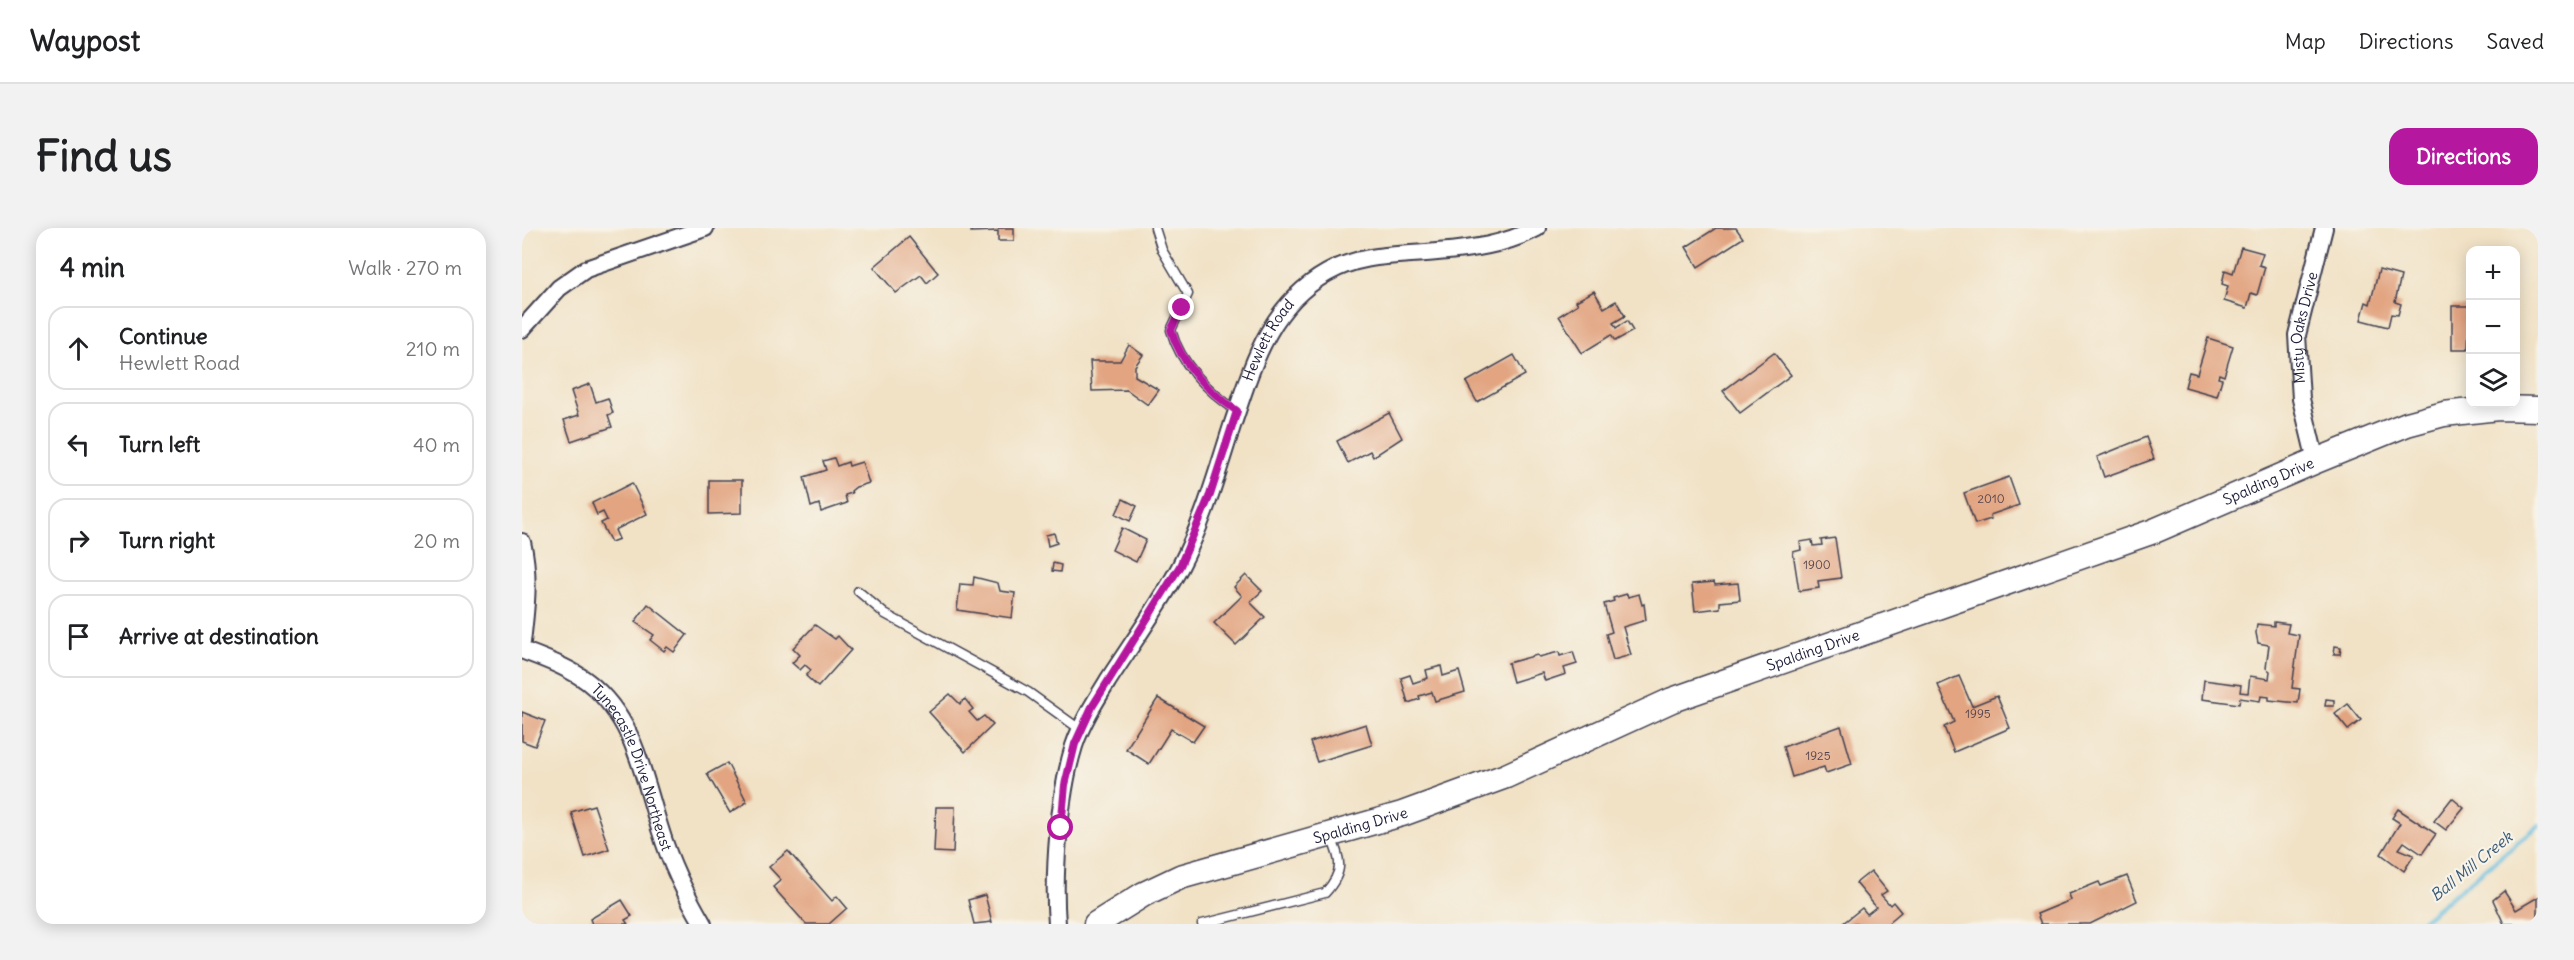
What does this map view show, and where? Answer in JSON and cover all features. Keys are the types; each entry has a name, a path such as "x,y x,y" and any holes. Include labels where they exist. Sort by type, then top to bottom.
{"street":[{"path":"522,329 559,288 586,269 705,228"},
{"name":"Hewlett Road","path":"1057,924 1057,873 1065,785 1075,744 1092,707 1180,566 1210,495 1255,357 1273,324 1296,297 1326,274 1358,259 1380,255 1481,247 1503,242 1537,228"},
{"name":"Misty Oaks Drive","path":"2316,461 2301,399 2297,335 2324,228"},
{"name":"Spalding Drive","path":"1096,924 1144,894 1180,877 1402,814 1506,776 1672,700 2154,531 2407,424 2444,414 2498,408 2538,410"},
{"path":"522,542 526,559 528,597 522,642"},
{"name":"Tynecastle Drive Northeast","path":"522,650 565,668 587,682 610,703 628,728 644,768 661,833 684,892 703,924"}],"lane":[{"path":"1155,228 1161,250 1188,294 1171,330 1175,345 1215,396 1237,411"},
{"path":"858,591 885,614 1028,692 1082,730"},
{"path":"1202,924 1325,893 1336,882 1341,863 1329,835"}],"building":[{"path":"971,228 1014,228 1014,241 998,241 998,231 971,232"},
{"path":"1716,228 1736,228 1743,238 1698,267 1686,247"},
{"path":"909,237 938,273 927,283 921,275 896,293 874,267"},
{"path":"2241,247 2263,253 2259,265 2265,267 2257,295 2251,293 2247,308 2224,301 2228,286 2222,284 2225,270 2233,273"},
{"path":"2379,270 2401,276 2395,302 2401,304 2398,315 2391,314 2388,327 2361,320 2366,302 2370,304"},
{"path":"1594,291 1604,308 1616,301 1625,316 1613,323 1616,328 1627,321 1633,331 1615,341 1611,335 1582,353 1559,316 1578,304 1576,301"},
{"path":"2452,306 2466,306 2466,349 2452,349"},
{"path":"2208,338 2233,346 2224,376 2219,374 2218,378 2222,379 2217,396 2185,387 2189,372 2197,374"},
{"path":"1129,345 1143,355 1135,366 1135,376 1159,390 1148,405 1127,390 1092,391 1090,361 1120,361"},
{"path":"1774,353 1791,375 1740,413 1723,391"},
{"path":"1514,355 1525,375 1477,402 1466,382"},
{"path":"590,384 596,402 608,398 613,413 608,415 612,427 571,441 564,420 579,415 571,391"},
{"path":"1389,413 1402,438 1373,457 1370,451 1348,463 1337,441"},
{"path":"2146,437 2154,459 2104,477 2097,457"},
{"path":"834,458 837,466 848,462 849,466 862,462 869,483 856,487 851,491 852,493 845,495 847,503 821,512 819,504 811,507 804,477 826,470 823,461"},
{"path":"2009,477 2019,505 1990,515 1991,519 1975,524 1964,493"},
{"path":"709,480 742,480 742,513 709,514"},
{"path":"632,483 647,514 615,530 619,539 611,542 601,523 607,520 603,512 597,515 592,503"},
{"path":"1123,499 1137,506 1130,521 1116,514"},
{"path":"1122,528 1146,540 1136,562 1112,550"},
{"path":"1054,533 1057,543 1048,546 1046,535"},
{"path":"1835,538 1841,578 1818,581 1819,588 1799,591 1793,552 1801,550 1800,542 1812,540 1813,546 1822,545 1821,540"},
{"path":"1053,563 1061,565 1060,572 1052,571"},
{"path":"1246,575 1262,591 1250,602 1265,617 1236,645 1214,623 1242,596 1234,587"},
{"path":"974,577 998,583 1000,591 1015,593 1012,618 957,610 960,584 973,585"},
{"path":"1714,582 1715,585 1738,583 1740,600 1720,602 1720,608 1695,611 1692,584"},
{"path":"1627,594 1628,597 1639,594 1642,605 1644,604 1646,620 1623,627 1631,655 1613,660 1606,634 1612,632 1604,604 1614,601 1613,598"},
{"path":"648,604 687,635 674,652 667,647 664,651 650,640 654,635 635,622"},
{"path":"2274,622 2289,624 2287,633 2299,635 2292,688 2300,689 2298,703 2269,700 2269,697 2261,696 2260,701 2240,698 2239,704 2202,699 2204,680 2241,685 2240,692 2248,693 2250,676 2269,679 2270,671 2266,668 2269,645 2258,643 2256,633 2257,624 2274,626"},
{"path":"815,625 835,639 838,636 851,650 818,687 806,676 811,670 805,665 800,670 792,663 800,655 793,648"},
{"path":"2335,646 2341,647 2340,654 2334,654"},
{"path":"1559,652 1560,656 1573,652 1577,664 1564,668 1566,674 1545,681 1542,673 1513,682 1508,663"},
{"path":"1441,666 1443,676 1459,671 1465,692 1435,701 1432,692 1408,703 1401,678 1410,675 1413,683 1428,678 1426,670"},
{"path":"1959,676 1972,706 1997,696 2010,728 1954,752 1944,727 1954,722 1938,685"},
{"path":"950,694 960,704 965,699 973,709 969,712 977,721 984,716 993,725 965,752 929,712"},
{"path":"1158,698 1204,726 1193,742 1171,729 1149,764 1126,749"},
{"path":"2326,699 2334,700 2334,706 2325,706"},
{"path":"2348,704 2361,720 2348,730 2335,714"},
{"path":"522,712 545,721 535,746 522,741"},
{"path":"1366,724 1372,745 1317,762 1310,742"},
{"path":"1841,726 1852,764 1826,773 1824,767 1792,777 1783,747"},
{"path":"727,763 747,802 730,813 707,774"},
{"path":"2452,798 2464,808 2446,830 2434,821"},
{"path":"594,805 609,849 585,857 571,812"},
{"path":"936,807 955,807 953,853 934,852"},
{"path":"2398,809 2436,834 2422,854 2404,842 2399,849 2414,855 2404,871 2381,854 2400,823 2392,818"},
{"path":"788,851 832,901 837,896 847,908 829,924 806,924 773,887 781,880 769,867"},
{"path":"1871,871 1887,891 1881,895 1890,905 1893,902 1901,912 1887,924 1842,924 1862,908 1867,914 1876,907 1856,883"},
{"path":"2127,876 2137,901 2090,924 2041,924 2037,914 2071,900 2069,894 2099,882 2101,886"},
{"path":"2504,891 2516,910 2538,897 2538,924 2504,924 2493,900"},
{"path":"985,895 992,922 974,924 968,900"},
{"path":"622,900 632,916 625,920 628,924 592,924 590,919"}],"waterway":[{"name":"Ball Mill Creek","path":"2418,924 2538,826"}],"route":[{"path":"1061,828 1065,785 1075,744 1092,707 1180,566 1210,495 1237,411 1215,396 1175,345 1171,330 1182,308"}]}
